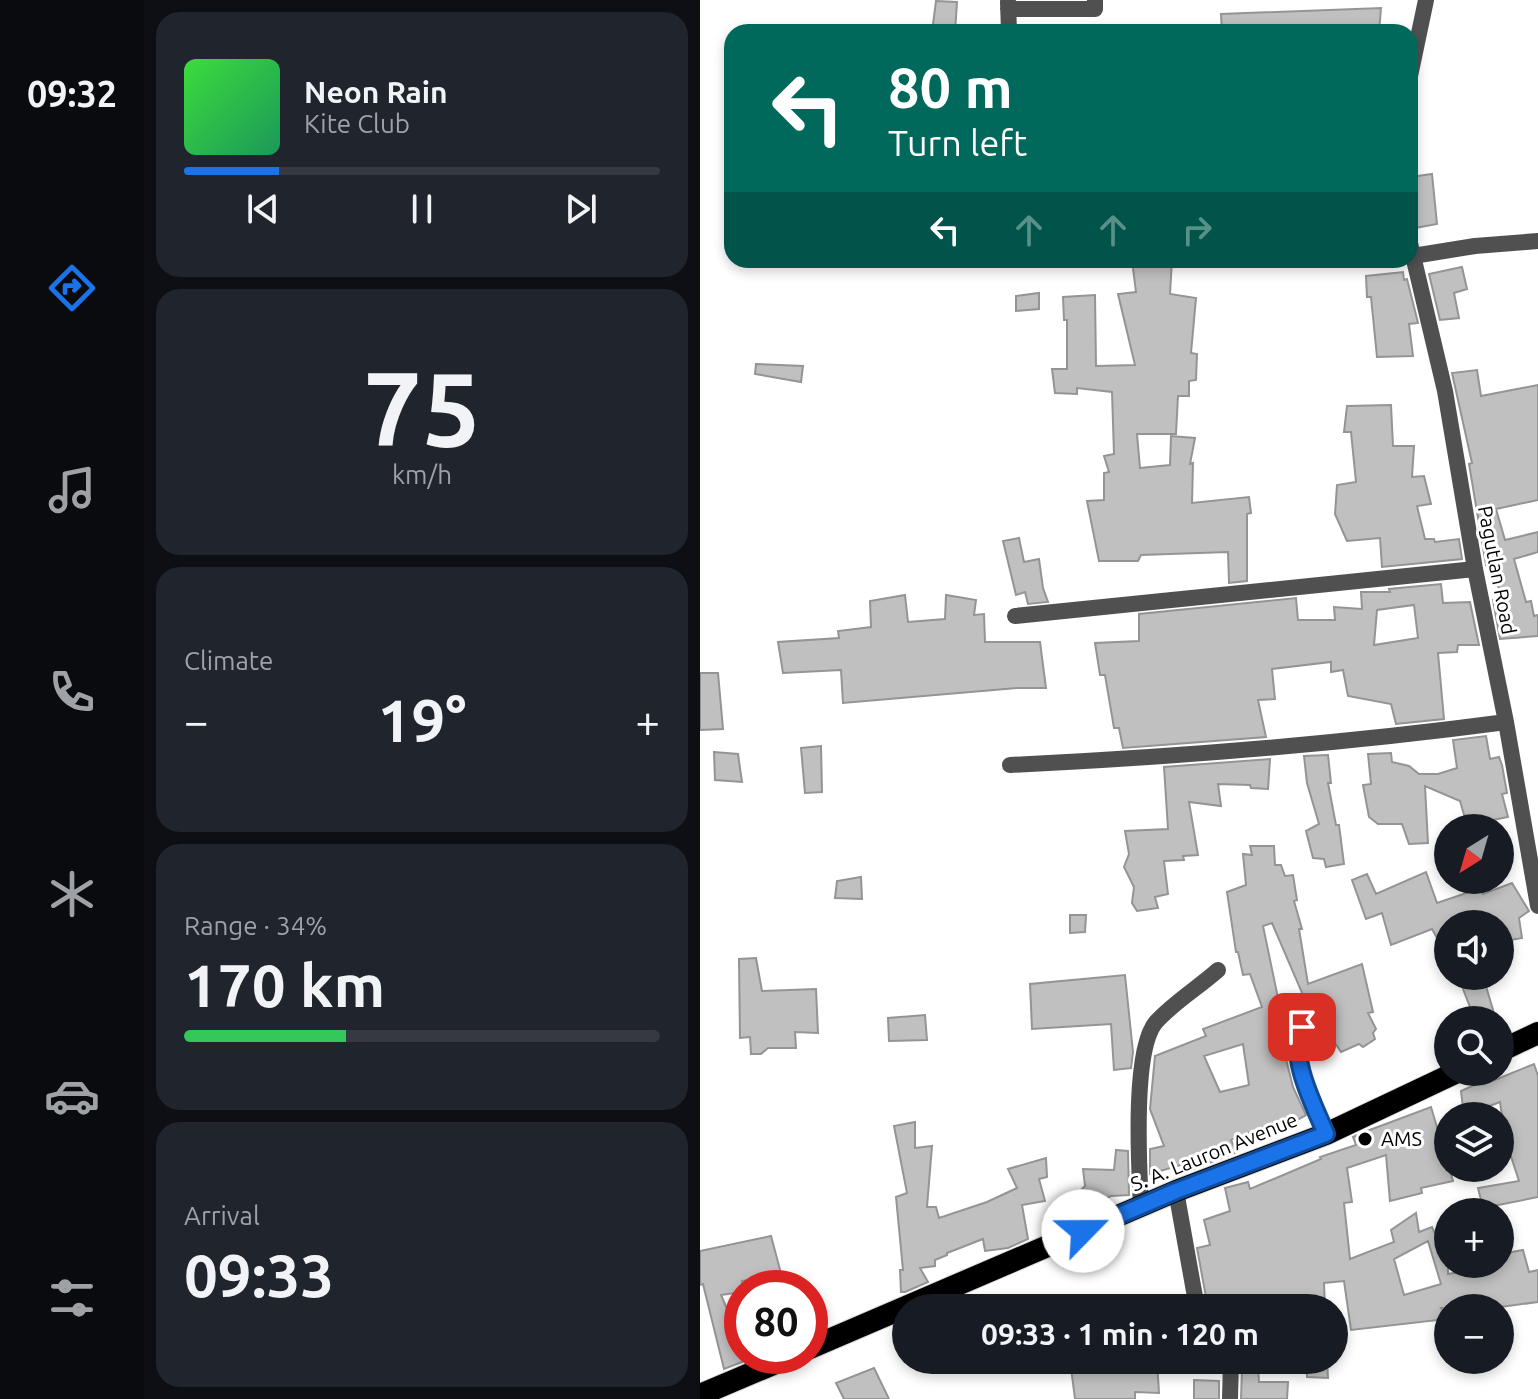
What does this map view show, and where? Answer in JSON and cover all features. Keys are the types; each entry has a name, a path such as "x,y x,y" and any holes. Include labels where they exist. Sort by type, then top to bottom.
{"highway":[{"path":"1514,1044 1538,1033"},
{"name":"S. A. Lauron Avenue","path":"828,1340 1176,1191 1326,1134 1434,1083"},
{"path":"700,1395 750,1374"}],"street":[{"path":"1009,24 1008,4 1095,9 1095,0"},
{"path":"1418,38 1426,0"},
{"path":"1418,250 1538,241"},
{"name":"Pagutlan Road","path":"1415,268 1445,391 1538,906"},
{"path":"1015,616 1475,569"},
{"path":"1010,765 1168,758 1401,736 1506,722"},
{"path":"1141,1207 1140,1087 1146,1040 1155,1023 1218,970"},
{"path":"1302,1027 1298,1049 1305,1084 1326,1134"},
{"path":"1176,1191 1194,1294"},
{"path":"1230,1374 1230,1399"}],"building":[{"path":"936,1 957,2 956,24 933,24"},
{"path":"1381,8 1380,24 1222,24 1221,14"},
{"path":"1432,174 1437,224 1418,227 1418,176"},
{"path":"1462,267 1467,289 1454,293 1459,318 1440,320 1429,274"},
{"path":"1133,268 1172,268 1170,294 1196,298 1191,353 1197,354 1196,380 1189,381 1189,396 1178,396 1176,434 1137,434 1140,468 1170,465 1171,436 1195,438 1190,464 1193,463 1192,503 1249,497 1247,581 1229,583 1228,552 1141,555 1138,561 1099,561 1087,501 1104,500 1104,473 1109,472 1104,456 1114,454 1112,392 1077,388 1077,394 1055,393 1052,369 1067,369 1067,320 1064,320 1063,297 1095,295 1096,366 1135,365 1118,294 1136,292"},
{"path":"1403,272 1418,323 1409,324 1413,356 1377,357 1366,276"},
{"path":"1039,293 1039,309 1016,311 1016,296"},
{"path":"756,364 803,366 801,382 755,374"},
{"path":"1477,370 1481,396 1538,385 1538,500 1496,509 1505,540 1538,532 1538,552 1514,559 1526,602 1531,601 1534,616 1538,615 1538,636 1500,639 1493,600 1504,600 1489,565 1486,565 1469,464 1472,463 1452,373"},
{"path":"1391,405 1393,446 1414,446 1412,477 1424,476 1431,504 1417,506 1425,539 1434,539 1435,542 1459,539 1462,559 1382,567 1380,538 1347,541 1335,514 1337,485 1356,482 1351,432 1344,432 1347,406"},
{"path":"1019,538 1024,562 1039,559 1048,602 1028,604 1025,592 1016,595 1003,541"},
{"path":"1441,584 1443,603 1470,602 1479,645 1458,645 1457,652 1438,653 1444,719 1396,724 1391,704 1348,696 1343,670 1331,672 1331,662 1272,669 1275,699 1258,700 1266,737 1123,748 1119,728 1114,728 1105,675 1100,675 1095,643 1139,641 1139,614 1296,598 1298,620 1335,620 1334,607 1362,609 1361,592 1390,592 1389,589","holes":["1414,605 1418,638 1374,645 1377,610"]},
{"path":"905,595 908,622 945,619 946,595 976,600 974,615 984,614 985,642 1040,642 1046,688 843,703 841,670 783,673 778,642 839,638 838,631 871,627 870,601"},
{"path":"700,673 718,673 723,729 700,730"},
{"path":"1486,736 1490,759 1499,757 1502,765 1507,793 1502,794 1507,814 1464,814 1460,801 1425,786 1428,843 1409,844 1402,824 1378,824 1369,817 1363,785 1371,784 1368,754 1391,753 1392,762 1409,766 1419,774 1438,774 1457,768 1453,740"},
{"path":"821,746 822,792 805,793 801,748"},
{"path":"714,752 738,754 742,782 715,780"},
{"path":"1328,755 1331,783 1328,783 1336,825 1339,825 1344,864 1326,867 1324,859 1313,858 1306,831 1319,824 1307,783 1304,756"},
{"path":"1270,759 1268,789 1218,784 1221,806 1189,802 1198,855 1183,856 1184,860 1164,861 1168,894 1155,897 1158,908 1137,911 1132,903 1134,887 1124,867 1129,854 1125,831 1168,829 1164,767"},
{"path":"1250,846 1274,846 1275,865 1281,865 1285,876 1293,875 1297,900 1294,901 1302,929 1299,929 1308,984 1362,964 1373,1012 1368,1013 1376,1029 1373,1033 1375,1039 1363,1047 1359,1044 1341,1052 1325,1028 1318,1030 1272,923 1263,926 1287,1041 1285,1055 1293,1087 1306,1115 1292,1123 1291,1116 1231,1140 1237,1152 1191,1170 1191,1162 1150,1174 1150,1149 1164,1146 1150,1109 1155,1056 1206,1036 1203,1029 1262,1007 1250,974 1243,975 1236,952 1227,892 1246,885 1243,854 1252,855","holes":["1243,1044 1249,1085 1220,1092 1204,1056"]},
{"path":"1426,872 1437,903 1463,894 1514,894 1514,886 1529,911 1519,918 1522,938 1514,939 1514,910 1434,910 1434,933 1432,929 1391,945 1382,913 1366,919 1352,880 1367,874 1376,894"},
{"path":"861,877 862,899 835,898 837,881"},
{"path":"1070,915 1086,915 1085,932 1070,933"},
{"path":"756,958 762,991 816,989 818,1033 795,1032 796,1048 768,1048 761,1054 751,1054 750,1037 740,1038 739,959"},
{"path":"1125,975 1133,1052 1131,1068 1114,1070 1111,1024 1032,1029 1030,984"},
{"path":"1463,990 1487,990 1492,1006 1470,1006"},
{"path":"925,1015 927,1040 889,1041 888,1018"},
{"path":"1534,1064 1538,1076 1538,1197 1514,1202 1514,1198 1480,1198 1478,1188 1519,1181 1514,1166 1514,1102 1462,1102 1461,1091 1472,1086 1514,1086 1514,1072"},
{"path":"1431,1107 1434,1117 1434,1182 1448,1182 1421,1188 1422,1193 1390,1201 1386,1155 1347,1168 1352,1202 1344,1203 1350,1259 1394,1242 1391,1230 1416,1213 1419,1232 1432,1227 1434,1232 1434,1261 1428,1241 1394,1259 1404,1295 1441,1284 1439,1278 1514,1278 1514,1252 1523,1250 1529,1272 1538,1270 1538,1302 1514,1305 1514,1294 1434,1294 1434,1320 1351,1330 1344,1281 1324,1283 1324,1294 1205,1294 1197,1248 1210,1245 1204,1220 1230,1211 1225,1188 1248,1182 1250,1189 1320,1157 1356,1145 1353,1137"},
{"path":"915,1122 915,1148 932,1146 927,1207 936,1207 939,1218 1017,1188 1008,1169 1046,1158 1047,1177 1039,1179 1045,1201 1022,1205 1028,1239 1008,1248 985,1251 983,1239 947,1253 935,1260 935,1266 920,1268 928,1282 901,1292 900,1270 903,1270 896,1197 907,1193 894,1126"},
{"path":"1116,1150 1128,1151 1129,1195 1111,1196 1088,1206 1082,1189 1085,1186 1083,1169 1114,1170"},
{"path":"771,1236 780,1270 724,1270 724,1295 721,1295 724,1302 724,1369 703,1284 700,1285 700,1251"},
{"path":"874,1368 889,1399 844,1399 836,1383"},
{"path":"1072,1374 1158,1374 1159,1393 1135,1392 1135,1399 1075,1399"},
{"path":"1242,1374 1258,1374 1259,1382 1288,1382 1287,1399 1241,1399"},
{"path":"1307,1374 1328,1374 1328,1378 1307,1377"},
{"path":"1194,1380 1219,1381 1219,1399 1194,1399"}],"place":[{"name":"AMS","path":"1365,1139"}],"route":[{"path":"1083,1231 1176,1191 1326,1134 1305,1084 1298,1049 1302,1027"}]}
